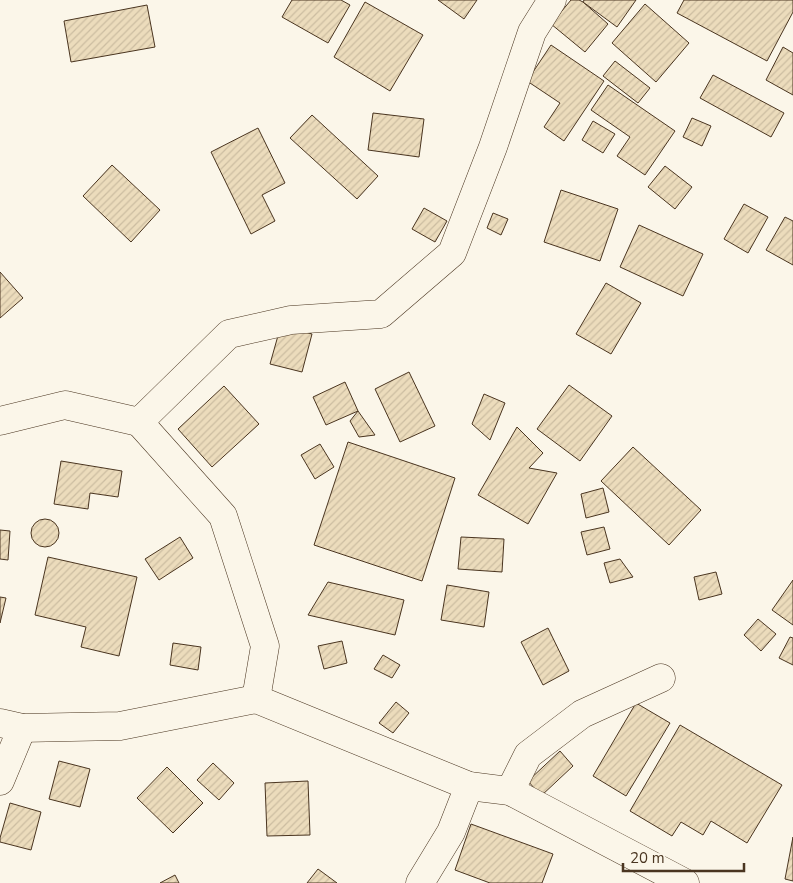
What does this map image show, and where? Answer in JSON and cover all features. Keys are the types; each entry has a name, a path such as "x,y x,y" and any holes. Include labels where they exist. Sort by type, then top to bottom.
{"street":[{"path":"139,422 229,334 291,320 381,314 452,253 493,147 532,32 552,0"},
{"path":"0,421 65,405 139,422 223,516 265,646 256,698"},
{"path":"510,791 528,755 582,714 661,678"},
{"path":"0,781 11,726 120,726 256,698 469,786 510,791 685,883"},
{"path":"420,883 451,832 469,786"}],"building":[{"path":"292,0 341,0 350,5 328,43 282,17"},
{"path":"438,0 477,0 464,19"},
{"path":"571,0 583,2 608,24 585,52 551,24"},
{"path":"584,0 636,0 617,27 583,2"},
{"path":"684,0 793,0 793,12 767,61 677,13"},
{"path":"365,2 423,35 390,91 334,57"},
{"path":"645,4 689,43 656,82 612,43"},
{"path":"147,5 155,47 71,62 64,21"},
{"path":"551,45 604,81 564,141 544,127 560,103 527,81"},
{"path":"783,47 793,53 793,95 766,80"},
{"path":"615,61 650,88 638,103 603,76"},
{"path":"713,75 784,113 771,137 700,98"},
{"path":"608,85 675,131 645,175 617,156 630,137 591,110"},
{"path":"373,113 424,119 419,157 368,150"},
{"path":"312,115 378,176 357,199 290,138"},
{"path":"692,118 711,126 702,146 683,137"},
{"path":"593,121 615,134 603,153 582,140"},
{"path":"258,128 285,183 262,195 275,221 251,234 211,152"},
{"path":"112,165 160,210 131,242 83,196"},
{"path":"665,166 692,187 675,209 648,187"},
{"path":"561,190 618,209 600,261 544,242"},
{"path":"744,204 768,217 748,253 724,239"},
{"path":"424,208 447,221 435,242 412,229"},
{"path":"493,213 508,219 501,235 487,228"},
{"path":"785,217 793,221 793,265 766,250"},
{"path":"639,225 703,254 683,296 620,267"},
{"path":"0,272 23,298 0,318"},
{"path":"606,283 641,303 611,354 576,334"},
{"path":"281,325 312,334 302,372 270,364"},
{"path":"409,372 435,426 400,442 375,389"},
{"path":"345,382 358,411 326,425 313,397"},
{"path":"569,385 612,416 580,461 537,429"},
{"path":"224,386 259,424 212,467 178,429"},
{"path":"484,394 505,403 490,440 472,424"},
{"path":"358,411 375,435 359,437 350,421"},
{"path":"517,427 543,453 529,468 557,473 528,524 478,495"},
{"path":"348,442 455,478 422,581 314,545"},
{"path":"320,444 334,467 315,479 301,455"},
{"path":"633,447 701,510 669,545 601,481"},
{"path":"61,461 122,471 118,497 90,493 88,509 54,504"},
{"path":"603,488 609,512 586,518 581,494"},
{"path":"45,519 55,523 59,533 55,543 45,547 35,543 31,533 35,523"},
{"path":"604,527 610,549 587,555 581,532"},
{"path":"0,530 10,531 8,560 0,559"},
{"path":"180,537 193,558 159,580 145,559"},
{"path":"461,537 504,539 502,572 458,569"},
{"path":"48,557 137,577 119,656 81,647 86,627 35,615"},
{"path":"620,559 633,577 610,583 604,563"},
{"path":"716,572 722,594 699,600 694,577"},
{"path":"793,580 793,625 772,610"},
{"path":"328,582 404,600 395,635 308,615"},
{"path":"447,585 489,592 484,627 441,620"},
{"path":"0,597 6,598 0,623"},
{"path":"758,619 776,634 761,651 744,635"},
{"path":"548,628 569,671 543,685 521,642"},
{"path":"790,637 793,638 793,665 779,658"},
{"path":"342,641 347,663 324,669 318,646"},
{"path":"173,643 201,647 198,670 170,665"},
{"path":"383,655 400,665 392,678 374,669"},
{"path":"396,702 409,713 393,733 379,723"},
{"path":"636,703 670,723 626,796 593,776"},
{"path":"680,725 782,785 747,843 711,821 703,835 681,822 672,836 630,811"},
{"path":"560,751 573,766 541,796 528,781"},
{"path":"59,761 90,769 80,807 49,799"},
{"path":"213,763 234,783 219,800 197,780"},
{"path":"167,767 203,803 173,833 137,798"},
{"path":"308,781 310,835 267,836 265,783"},
{"path":"10,803 41,812 31,850 0,842"},
{"path":"471,824 553,854 542,883 490,883 455,870"},
{"path":"793,837 793,881 785,879"},
{"path":"318,869 337,883 307,883"},
{"path":"175,875 179,883 160,883"}]}
